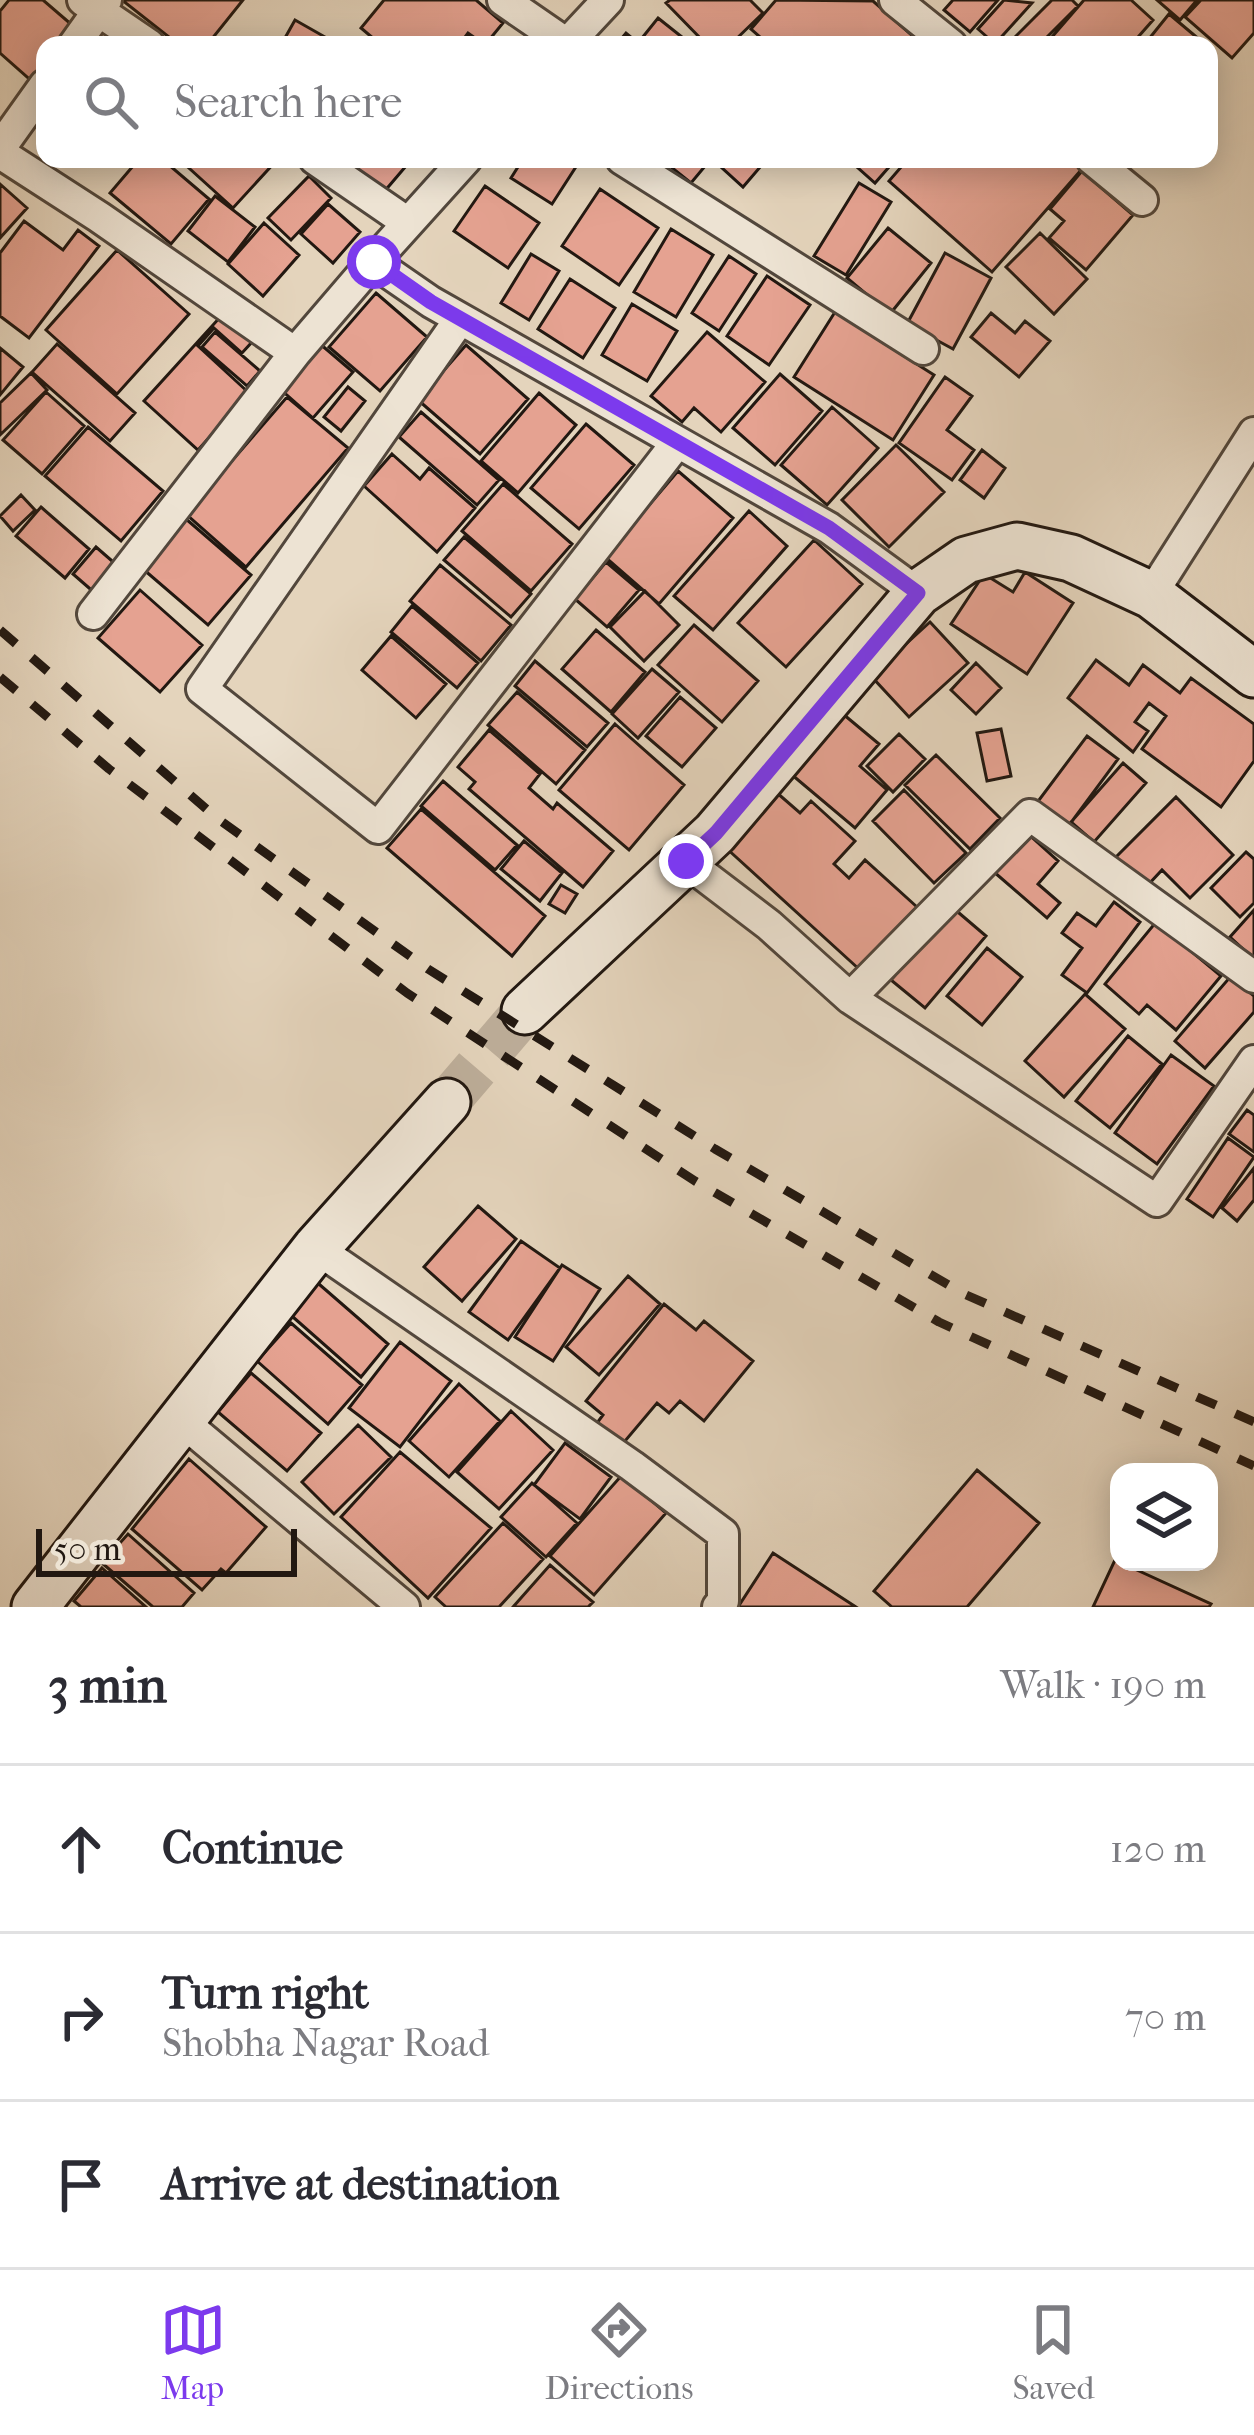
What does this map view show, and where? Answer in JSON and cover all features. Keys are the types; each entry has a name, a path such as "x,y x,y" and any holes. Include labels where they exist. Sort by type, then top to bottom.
{"street":[{"path":"503,0 553,36"},
{"path":"574,36 608,0"},
{"path":"895,0 940,36"},
{"path":"79,36 96,3 138,36"},
{"path":"36,98 0,151 295,353"},
{"path":"328,168 408,223"},
{"path":"93,614 295,353 458,168"},
{"path":"636,168 923,349"},
{"path":"1103,168 1142,200"},
{"path":"374,262 460,319 829,528 918,593"},
{"path":"460,319 202,688 378,828 676,444"},
{"path":"1151,595 1254,433"},
{"path":"525,1011 716,833 918,593 966,560 1017,546 1071,558 1151,595 1254,674"},
{"path":"850,998 1030,815 1254,977"},
{"path":"686,861 769,925 850,998 1157,1201 1254,1061"},
{"path":"38,1606 316,1248 447,1102"},
{"path":"316,1248 723,1534 723,1601 718,1607"},
{"path":"182,1421 404,1607"}],"building":[{"path":"9,0 43,0 79,31 75,36 36,36 34,83 0,53 0,11"},
{"path":"122,0 243,0 214,36 168,36"},
{"path":"384,0 476,0 503,23 492,36 370,36 361,28"},
{"path":"750,0 763,13 739,36 698,36 666,3"},
{"path":"776,0 873,1 913,36 759,36 751,29"},
{"path":"953,0 998,0 970,32 944,10"},
{"path":"1004,0 1032,3 1002,36 986,36 978,29"},
{"path":"1052,0 1072,0 1078,6 1048,36 1016,36"},
{"path":"1084,0 1131,0 1153,20 1139,36 1053,36"},
{"path":"1157,0 1197,0 1180,20"},
{"path":"1201,0 1254,0 1254,33 1232,58 1218,46 1218,36 1207,36 1185,17"},
{"path":"1169,14 1195,36 1151,36"},
{"path":"658,18 681,36 644,36"},
{"path":"295,20 323,36 286,36"},
{"path":"131,168 173,168 209,199 171,244 110,193"},
{"path":"189,168 270,168 233,208"},
{"path":"354,168 404,168 383,193"},
{"path":"517,168 575,168 552,204 511,178"},
{"path":"672,168 704,168 691,183"},
{"path":"722,168 759,168 743,187"},
{"path":"858,168 888,168 875,183"},
{"path":"900,168 1082,169 992,272 889,181"},
{"path":"1082,171 1133,215 1086,270 1049,238 1064,221 1050,209"},
{"path":"309,176 331,198 291,240 268,218"},
{"path":"859,183 891,202 846,275 814,256"},
{"path":"0,184 27,208 0,238"},
{"path":"485,186 539,223 508,268 454,231"},
{"path":"600,189 658,228 619,285 562,246"},
{"path":"215,196 255,227 228,262 188,231"},
{"path":"328,204 360,232 333,263 301,234"},
{"path":"24,221 63,250 78,230 99,246 29,338 0,316 0,253"},
{"path":"264,223 299,255 263,296 228,264"},
{"path":"888,228 931,263 890,314 847,278"},
{"path":"671,229 713,255 676,317 634,292"},
{"path":"1040,233 1087,279 1054,314 1006,267"},
{"path":"117,250 189,314 117,394 46,330"},
{"path":"945,253 991,278 953,349 907,324"},
{"path":"531,254 559,271 529,320 501,303"},
{"path":"729,256 756,274 719,331 692,313"},
{"path":"767,276 810,305 769,365 727,336"},
{"path":"570,279 615,308 583,358 538,329"},
{"path":"376,293 427,337 380,391 329,347"},
{"path":"632,304 677,331 647,381 602,355"},
{"path":"835,312 934,375 893,440 794,377"},
{"path":"991,313 1015,333 1025,321 1050,341 1019,377 971,337"},
{"path":"222,315 252,342 242,353 214,328 198,346 249,393 198,450 144,401"},
{"path":"215,332 260,371 247,386 202,347"},
{"path":"707,332 765,382 721,432 694,408 682,422 651,396"},
{"path":"319,343 353,372 313,418 279,388"},
{"path":"57,344 135,413 110,441 32,372"},
{"path":"466,345 528,399 480,454 418,400"},
{"path":"0,348 23,367 0,395"},
{"path":"31,373 47,390 0,435 0,403"},
{"path":"780,374 822,411 775,465 733,428"},
{"path":"945,377 972,396 947,430 974,450 952,480 899,443"},
{"path":"348,387 365,401 341,431 324,417"},
{"path":"46,392 84,426 42,474 3,440"},
{"path":"539,393 576,425 518,493 481,461"},
{"path":"287,397 348,448 246,567 186,514"},
{"path":"832,407 878,448 827,505 781,465"},
{"path":"421,412 499,480 477,505 399,437"},
{"path":"586,424 634,465 579,529 531,488"},
{"path":"88,427 163,491 121,541 45,476"},
{"path":"896,445 944,492 889,547 842,500"},
{"path":"982,450 1005,468 984,498 960,480"},
{"path":"392,454 420,479 429,468 475,508 437,552 364,486"},
{"path":"678,471 733,518 659,604 605,557"},
{"path":"503,484 572,544 531,591 462,531"},
{"path":"21,495 35,510 13,531 0,516"},
{"path":"41,507 89,549 65,578 16,536"},
{"path":"749,511 787,546 713,630 674,596"},
{"path":"186,519 251,575 208,625 143,569"},
{"path":"464,537 531,594 511,617 444,560"},
{"path":"814,540 862,584 786,667 738,623"},
{"path":"96,547 119,567 96,594 73,574"},
{"path":"606,562 639,590 607,627 575,599"},
{"path":"440,565 511,625 481,661 410,601"},
{"path":"1025,572 1073,603 1027,674 951,624 984,574 1013,592"},
{"path":"140,590 202,645 160,692 98,638"},
{"path":"645,591 679,625 644,661 610,627"},
{"path":"412,606 478,663 457,688 391,632"},
{"path":"930,622 968,663 909,717 871,676"},
{"path":"694,625 758,681 722,722 658,665"},
{"path":"596,630 645,672 611,712 562,669"},
{"path":"391,636 446,684 416,718 362,670"},
{"path":"1096,660 1129,685 1143,665 1180,693 1191,678 1254,724 1254,761 1221,807 1142,749 1166,716 1149,703 1135,722 1148,731 1133,752 1068,698"},
{"path":"535,661 608,723 587,747 515,686"},
{"path":"976,663 1001,688 976,714 951,690"},
{"path":"652,669 679,692 638,738 612,714"},
{"path":"517,692 585,750 556,784 488,725"},
{"path":"680,697 716,728 682,767 646,736"},
{"path":"837,709 879,744 860,766 887,790 855,828 785,769"},
{"path":"615,724 684,785 629,850 559,790"},
{"path":"1001,729 1011,776 987,781 977,733"},
{"path":"489,730 540,774 529,788 553,809 557,803 613,851 583,887 469,789 475,782 458,767"},
{"path":"899,734 925,759 893,792 867,766"},
{"path":"1087,736 1118,759 1067,828 1036,804"},
{"path":"936,755 1000,818 970,849 905,785"},
{"path":"1123,763 1146,783 1094,842 1071,822"},
{"path":"443,781 517,845 495,870 421,806"},
{"path":"904,790 966,853 934,883 873,821"},
{"path":"776,792 800,813 811,801 855,841 834,864 849,878 865,860 917,907 860,970 725,847"},
{"path":"1176,797 1233,855 1190,898 1162,870 1146,887 1116,857"},
{"path":"421,809 545,916 512,956 387,848"},
{"path":"1027,833 1058,861 1038,884 1060,903 1047,918 994,872"},
{"path":"524,841 562,873 540,901 501,869"},
{"path":"1246,852 1254,859 1254,903 1240,917 1211,888"},
{"path":"561,885 577,894 565,913 549,904"},
{"path":"1114,902 1140,922 1087,993 1062,975 1082,948 1062,933 1077,913 1096,926"},
{"path":"952,907 986,936 925,1008 891,980"},
{"path":"1254,910 1254,959 1230,937"},
{"path":"1156,922 1221,976 1176,1030 1147,1005 1139,1014 1105,984"},
{"path":"987,948 1022,977 982,1025 947,996"},
{"path":"1231,976 1254,996 1254,1012 1205,1068 1175,1041"},
{"path":"1085,994 1125,1029 1064,1097 1025,1061"},
{"path":"1128,1036 1162,1064 1110,1128 1076,1101"},
{"path":"1171,1055 1214,1086 1157,1164 1115,1133"},
{"path":"1247,1110 1254,1115 1254,1152 1229,1134"},
{"path":"1228,1138 1254,1157 1213,1217 1187,1199"},
{"path":"1254,1168 1254,1200 1237,1221 1222,1208"},
{"path":"478,1206 516,1239 462,1301 424,1267"},
{"path":"521,1241 560,1268 508,1340 469,1312"},
{"path":"562,1265 600,1289 553,1361 515,1337"},
{"path":"628,1276 660,1304 599,1375 566,1347"},
{"path":"312,1278 388,1344 361,1377 285,1310"},
{"path":"664,1304 696,1330 704,1321 753,1361 704,1421 680,1401 669,1413 657,1403 620,1447 594,1427 603,1415 586,1401"},
{"path":"291,1323 362,1385 328,1424 257,1361"},
{"path":"400,1342 451,1381 400,1447 349,1408"},
{"path":"251,1373 321,1433 287,1471 218,1412"},
{"path":"459,1384 500,1421 449,1477 409,1441"},
{"path":"511,1411 553,1450 499,1509 457,1472"},
{"path":"358,1425 391,1457 334,1514 302,1482"},
{"path":"565,1443 611,1477 580,1519 534,1485"},
{"path":"400,1452 491,1528 428,1598 341,1517"},
{"path":"189,1459 266,1527 226,1573 221,1569 202,1590 132,1529"},
{"path":"977,1470 1039,1523 967,1607 892,1607 874,1591"},
{"path":"622,1475 666,1513 594,1595 550,1556"},
{"path":"532,1483 577,1523 546,1557 501,1517"},
{"path":"503,1523 543,1559 499,1607 446,1607 435,1597"},
{"path":"128,1534 194,1593 182,1607 153,1607 102,1563"},
{"path":"773,1553 856,1607 738,1607"},
{"path":"550,1565 593,1602 588,1607 513,1607"},
{"path":"102,1568 146,1607 81,1607 74,1601"},
{"path":"1110,1571 1139,1571 1211,1604 1209,1607 1093,1607"}],"tunnel":[{"path":"447,1102 525,1011"}],"railway":[{"path":"0,630 218,819 428,969 715,1149 964,1294 1254,1422"},
{"path":"0,677 109,769 407,993 695,1181 939,1322 1254,1466"}],"route":[{"path":"374,262 431,302 829,528 918,593 716,833 686,861"}]}
